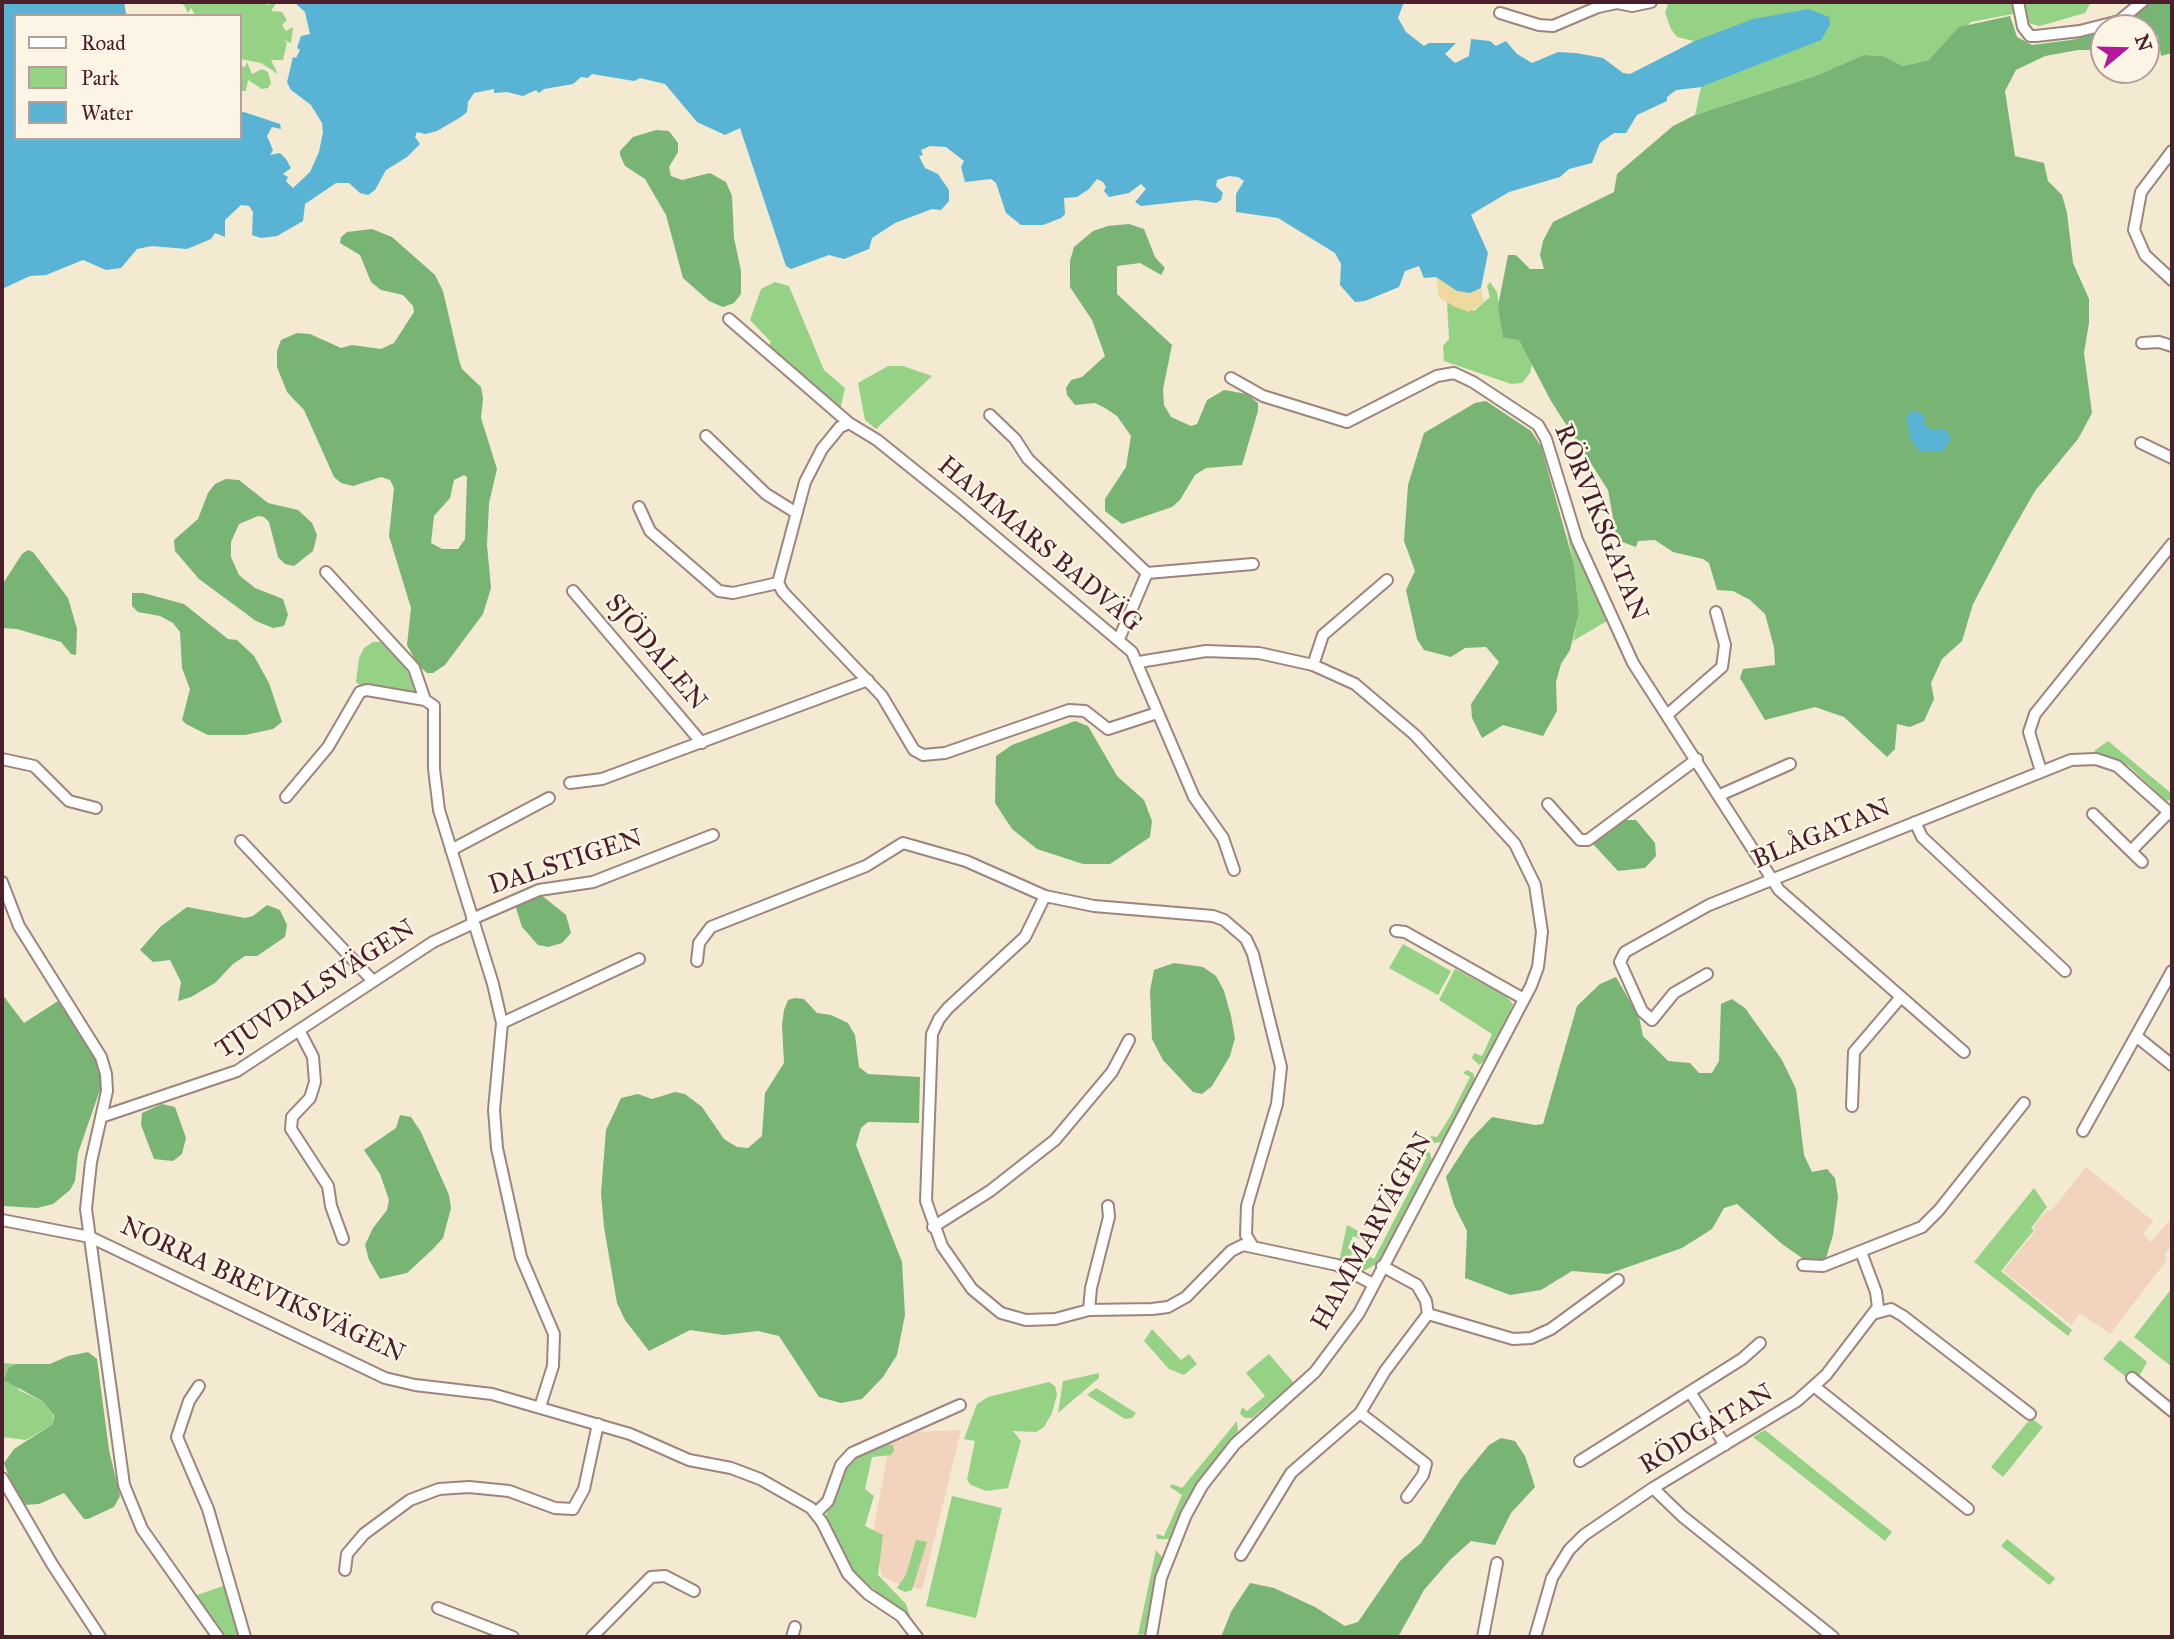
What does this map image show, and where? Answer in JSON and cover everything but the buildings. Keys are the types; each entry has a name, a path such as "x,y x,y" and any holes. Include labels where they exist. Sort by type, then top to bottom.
{"street":[{"path":"1500,13 1539,25 1553,26 1598,7 1617,4 1632,6 1650,2"},
{"path":"2018,2 2023,27 2030,36 2109,24 2128,15 2142,2"},
{"path":"2172,150 2141,192 2134,230 2145,255 2172,280"},
{"name":"HAMMARS BADVÄG","path":"729,319 849,422 877,440 1119,639 1139,662 1157,713 1177,750 1194,797 1227,847 1234,870"},
{"path":"2142,343 2159,342 2172,346"},
{"name":"RÖRVIKSGATAN","path":"1231,378 1263,396 1347,422 1437,376 1454,373 1474,382 1530,419 1546,439 1573,530 1617,632 1773,880 1788,900 1964,1052"},
{"path":"990,415 1015,439 1028,459 1147,573 1253,564"},
{"path":"849,422 841,427 822,449 805,482 778,583 783,592 889,704 910,745 923,755 945,753 1069,710 1085,711 1108,729 1157,713"},
{"path":"706,436 766,495 795,512"},
{"path":"2141,443 2172,458"},
{"path":"639,507 650,531 692,566 713,588 733,593 778,583"},
{"path":"2041,771 2029,732 2035,714 2172,544"},
{"path":"326,572 414,668 425,700 435,711 435,784 451,850 502,1023 494,1110 497,1148 521,1257 550,1320 554,1339 553,1366 540,1408"},
{"path":"1119,639 1147,573"},
{"path":"1313,665 1323,635 1387,580"},
{"name":"SJÖDALEN","path":"573,591 702,743"},
{"path":"1667,715 1722,667 1725,645 1716,612"},
{"name":"HAMMARVÄGEN","path":"1139,662 1221,650 1259,653 1313,665 1346,678 1376,701 1436,757 1507,834 1521,855 1535,885 1542,932 1538,967 1524,999 1373,1284 1332,1353 1235,1444 1202,1486 1170,1551 1161,1578 1151,1637"},
{"name":"SJÖDALEN","path":"570,783 602,779 868,680"},
{"path":"286,797 328,747 360,692 367,690 425,700"},
{"path":"1548,804 1580,840 1588,840 1697,758"},
{"name":"BLÅGATAN","path":"1707,974 1674,993 1652,1020 1643,1012 1620,962 1625,952 1687,916 2041,771 2083,758 2107,761 2127,772 2170,813"},
{"path":"2,760 34,765 68,801 81,807 96,808"},
{"path":"1720,795 1790,764"},
{"path":"451,850 549,798"},
{"path":"2131,851 2170,813"},
{"path":"2093,814 2142,862"},
{"path":"1915,822 1922,837 2064,971"},
{"name":"DALSTIGEN","path":"473,921 539,890 593,882 713,835"},
{"path":"242,841 373,981"},
{"path":"697,961 699,943 711,926 875,862 903,843 966,861 1045,896 1094,906 1213,916 1233,926 1246,939 1276,1039 1281,1067 1278,1104 1247,1206 1246,1235 1252,1245"},
{"path":"2,882 19,926 101,1057 107,1082 88,1180 86,1209 117,1452 129,1501 150,1542 218,1637"},
{"path":"1045,896 1024,937 948,1008 939,1018 932,1034 925,1187 933,1227 958,1271 982,1299 1001,1313 1038,1320 1088,1310 1152,1309 1177,1303 1196,1290 1231,1251 1243,1245 1337,1265 1373,1284"},
{"name":"TJUVDALSVÄGEN","path":"101,1117 230,1075 438,939 473,921"},
{"path":"1396,931 1405,932 1524,999"},
{"path":"502,1023 639,959"},
{"path":"2083,1131 2172,971"},
{"path":"1852,1106 1854,1052 1901,997"},
{"path":"299,1030 313,1057 315,1082 310,1098 292,1117 291,1129 328,1186 331,1206 343,1239"},
{"path":"2136,1036 2172,1065"},
{"path":"933,1227 976,1200 1055,1140 1112,1072 1129,1040"},
{"path":"1803,1265 1814,1268 1861,1252 1913,1232 1930,1220 2024,1103"},
{"path":"1088,1310 1091,1288 1108,1226 1108,1206"},
{"name":"NORRA BREVIKSVÄGEN","path":"2,1220 90,1237 135,1256 262,1320 300,1335 373,1373 415,1385 492,1394 598,1424 689,1460 731,1468 760,1479 802,1501 816,1513 848,1574 868,1594 901,1616 917,1637"},
{"path":"1861,1252 1876,1292 1876,1312 1891,1309 1903,1316 2031,1414"},
{"path":"1241,1555 1291,1473 1360,1413 1385,1371 1427,1314 1426,1301 1417,1285 1382,1266"},
{"path":"1427,1314 1513,1339 1531,1338 1551,1329 1618,1280"},
{"name":"RÖDGATAN","path":"1535,1637 1549,1586 1569,1550 1601,1522 1653,1488 1797,1401 1815,1387 1876,1312"},
{"path":"1580,1461 1742,1359 1760,1343"},
{"path":"2132,1378 2172,1411"},
{"path":"199,1386 189,1401 177,1437 208,1509 245,1637"},
{"path":"1815,1387 1968,1509"},
{"path":"1690,1392 1725,1445"},
{"path":"816,1513 828,1501 841,1465 852,1453 960,1405"},
{"path":"1360,1413 1426,1464 1423,1475 1407,1497"},
{"path":"345,1570 347,1554 364,1534 410,1500 439,1489 455,1487 509,1491 555,1508 573,1508 584,1489 598,1424"},
{"path":"2,1478 52,1564 100,1637"},
{"path":"1653,1488 1682,1516 1833,1637"},
{"path":"1483,1637 1497,1563"},
{"path":"592,1637 651,1577 665,1576 694,1591"},
{"path":"438,1608 513,1637"}],"shaded area":[{"path":"2086,1167 2153,1221 2143,1234 2151,1242 2172,1217 2172,1245 2165,1253 2167,1260 2110,1334 2080,1313 2071,1325 2003,1271 2036,1230 2033,1227 2048,1209 2051,1211"},
{"path":"961,1430 922,1590 895,1583 882,1576 872,1537 890,1442 914,1432"}],"green space":[{"path":"176,2 264,2 267,5 277,2 271,11 282,12 287,20 282,25 286,31 293,27 291,43 284,40 287,43 283,60 271,60 278,74 261,63 242,59 242,14 195,14 191,8 188,13 184,5"},
{"path":"2013,2 2013,14 1971,22 1929,60 1903,66 1883,56 1864,55 1815,76 1695,115 1701,87 1676,90 1666,97 1639,72 1694,41 1677,37 1671,29 1665,13 1668,4"},
{"path":"2021,2 2091,2 2085,13 2040,26 2028,23"},
{"path":"2151,2 2172,2 2172,53 2161,56 2160,14 2133,14"},
{"path":"2010,16 2017,37 2032,45 2090,35 2090,50 2045,56 2016,70 2005,91 2015,156 2044,163 2048,181 2062,195 2067,213 2073,263 2089,299 2089,323 2084,353 2092,413 2078,439 2035,491 1973,604 1962,641 1942,659 1931,683 1934,699 1924,721 1910,727 1897,724 1895,749 1887,757 1844,717 1815,707 1765,720 1740,678 1743,669 1775,665 1774,647 1765,614 1750,600 1733,591 1717,590 1709,563 1703,559 1673,552 1655,540 1638,541 1636,547 1617,540 1608,490 1551,401 1519,340 1503,338 1498,306 1508,255 1516,255 1530,269 1544,269 1540,255 1543,241 1553,222 1614,192 1617,174 1673,126 1695,115 1815,76 1864,55 1883,56 1903,66 1929,60 1959,27"},
{"path":"247,62 252,74 262,69 268,72 271,83 268,88 262,89 248,80 246,91 242,91 242,66 245,67"},
{"path":"656,130 669,131 678,143 678,152 669,167 671,176 682,180 710,173 726,182 732,196 734,238 741,271 741,294 734,303 723,307 709,301 683,278 666,215 645,179 625,166 620,155 620,151 633,137"},
{"path":"1129,224 1144,229 1155,257 1165,268 1161,275 1140,263 1117,266 1117,294 1172,345 1163,389 1164,405 1171,417 1191,426 1197,424 1207,400 1224,390 1247,394 1258,403 1258,411 1242,465 1206,468 1195,475 1180,500 1172,507 1122,524 1105,511 1105,499 1126,467 1131,436 1117,416 1105,408 1095,403 1075,405 1067,395 1066,388 1071,380 1082,377 1105,356 1092,320 1070,287 1070,261 1074,247 1093,231"},
{"path":"372,229 392,237 435,275 443,291 462,369 481,387 481,418 497,469 489,503 487,545 491,588 483,614 445,665 433,673 427,673 418,665 407,645 411,608 389,536 394,488 390,480 381,477 353,486 341,483 334,477 304,410 287,392 277,367 277,351 281,340 297,333 310,334 341,348 352,345 381,349 394,343 414,312 413,306 403,295 381,290 371,282 360,255 340,243 341,237 347,232","holes":["464,475 467,477 465,539 458,549 442,549 431,543 434,516 450,498 454,480"]},
{"path":"775,282 789,286 824,370 845,388 840,410 766,349 771,342 750,320 761,289"},
{"path":"1490,282 1497,292 1503,338 1519,340 1532,364 1530,373 1522,383 1511,384 1444,361 1443,346 1449,339 1447,302 1474,311 1490,297 1487,286"},
{"path":"888,366 903,366 932,376 876,429 865,420 858,383"},
{"path":"1486,401 1531,431 1541,446 1574,564 1579,613 1570,650 1561,664 1556,682 1557,711 1543,736 1503,725 1482,738 1472,718 1471,704 1499,662 1486,647 1465,648 1451,657 1424,650 1417,639 1406,590 1415,571 1404,541 1408,485 1424,433 1475,403"},
{"path":"226,479 239,480 268,503 298,510 312,523 317,535 313,551 294,566 285,564 278,557 269,522 264,517 258,516 239,524 231,542 231,557 239,575 255,588 283,599 288,615 284,626 273,628 256,621 199,579 175,551 174,540 198,519 208,493 215,484"},
{"path":"1567,533 1607,621 1573,641 1579,613 1574,564"},
{"path":"28,550 33,552 68,598 77,629 76,655 71,654 61,642 17,629 2,628 2,585 22,554"},
{"path":"132,593 143,593 184,604 228,639 237,640 254,656 269,683 282,722 273,729 245,735 208,735 186,724 182,720 190,689 182,668 180,632 173,623 160,616 138,612 132,606"},
{"path":"373,642 381,642 405,666 419,697 356,682 359,658 364,648"},
{"path":"1075,721 1088,726 1117,776 1144,800 1152,821 1150,837 1110,864 1083,864 1037,849 1012,829 995,803 996,756 1012,745"},
{"path":"2108,741 2171,793 2170,800 2166,801 2129,766 2094,751"},
{"path":"1624,820 1636,820 1655,843 1656,856 1645,868 1618,871 1593,844"},
{"path":"540,894 566,915 571,933 562,943 548,947 538,945 522,927 516,908 519,903"},
{"path":"267,905 280,910 287,925 285,937 257,956 245,956 215,983 191,997 178,1001 181,982 170,960 153,962 140,950 160,927 187,907 245,918 253,916"},
{"path":"1403,944 1451,971 1438,995 1389,968"},
{"path":"1174,963 1203,967 1216,976 1224,991 1231,1016 1235,1038 1230,1056 1212,1086 1202,1094 1193,1092 1163,1060 1152,1039 1150,991 1154,970"},
{"path":"1455,969 1506,996 1513,1004 1486,1060 1479,1065 1472,1058 1474,1053 1482,1056 1492,1034 1439,1000"},
{"path":"1616,977 1639,1017 1643,1036 1668,1061 1690,1063 1699,1073 1712,1073 1719,1061 1721,1004 1732,999 1745,1008 1782,1060 1796,1089 1804,1155 1812,1172 1827,1169 1835,1178 1838,1197 1833,1235 1826,1258 1818,1261 1805,1260 1782,1244 1737,1204 1724,1208 1712,1229 1682,1248 1608,1274 1572,1271 1541,1290 1510,1295 1465,1278 1467,1231 1454,1205 1446,1177 1470,1140 1492,1117 1543,1124 1577,1006 1600,984"},
{"path":"2,994 24,1023 58,1001 96,1060 100,1073 100,1090 78,1153 75,1181 70,1190 53,1204 37,1208 2,1206"},
{"path":"804,999 817,1013 831,1015 848,1023 855,1035 859,1067 868,1074 920,1077 919,1123 868,1122 861,1128 856,1145 902,1262 905,1315 897,1355 883,1377 862,1399 841,1403 819,1397 779,1336 758,1331 724,1335 690,1330 649,1351 625,1320 617,1303 604,1227 601,1193 606,1130 621,1098 638,1094 652,1099 675,1092 685,1094 702,1107 724,1139 737,1147 748,1148 762,1136 765,1093 784,1063 784,1010 788,1000"},
{"path":"1467,1070 1473,1073 1475,1079 1442,1142 1434,1143 1430,1136 1437,1137 1451,1115 1470,1077 1463,1073"},
{"path":"162,1104 175,1107 186,1138 182,1154 173,1161 154,1159 141,1125 142,1113"},
{"path":"400,1115 411,1117 421,1132 449,1195 451,1208 443,1238 432,1250 407,1273 380,1279 369,1260 365,1245 373,1228 387,1210 389,1200 380,1174 364,1150 396,1128"},
{"path":"1424,1150 1430,1153 1432,1161 1378,1263 1362,1272 1339,1262 1347,1225 1362,1233 1360,1239 1353,1236 1348,1248 1353,1251 1349,1259 1361,1264 1367,1255 1374,1259 1427,1157 1420,1153"},
{"path":"2034,1188 2047,1207 2031,1228 2034,1230 2001,1271 2072,1330 2068,1336 1974,1262"},
{"path":"2172,1288 2172,1367 2134,1337"},
{"path":"1152,1329 1181,1360 1189,1354 1197,1364 1184,1375 1169,1369 1144,1341"},
{"path":"2120,1340 2147,1362 2140,1375 2129,1379 2103,1359"},
{"path":"88,1352 97,1359 109,1450 120,1496 114,1507 84,1519 64,1493 39,1504 24,1505 11,1483 4,1463 14,1449 53,1424 54,1415 44,1402 4,1380 9,1367 16,1364 50,1364 68,1356"},
{"path":"1269,1354 1294,1383 1252,1418 1245,1418 1240,1414 1242,1407 1247,1411 1265,1396 1246,1373"},
{"path":"2,1363 16,1364 9,1367 19,1390 44,1402 53,1410 53,1424 26,1440 2,1437"},
{"path":"1099,1373 1099,1378 1058,1413 1063,1381"},
{"path":"1049,1382 1055,1386 1057,1395 1052,1413 1044,1427 1036,1432 1013,1431 1021,1441 1008,1488 986,1491 971,1485 967,1480 975,1441 964,1439 977,1404 988,1397"},
{"path":"1096,1388 1136,1413 1132,1418 1125,1419 1087,1395"},
{"path":"2031,1418 2043,1427 2003,1477 1991,1467"},
{"path":"1237,1421 1238,1431 1194,1487 1169,1539 1157,1539 1156,1534 1164,1536 1182,1495 1170,1487 1172,1484 1182,1488"},
{"path":"1765,1430 1892,1532 1885,1541 1753,1437"},
{"path":"1501,1438 1515,1441 1525,1456 1535,1487 1511,1513 1495,1545 1471,1541 1450,1560 1424,1590 1398,1637 1221,1637 1231,1612 1250,1583 1274,1588 1315,1607 1345,1626 1358,1622 1400,1561 1421,1543 1461,1479 1489,1445"},
{"path":"881,1444 893,1445 894,1451 891,1455 872,1457 865,1489 874,1496 865,1526 883,1535 878,1575 906,1604 912,1622 855,1573 846,1562 825,1518 846,1465 855,1456"},
{"path":"952,1496 1002,1508 976,1618 926,1606"},
{"path":"2007,1539 2055,1579 2049,1585 2001,1546"},
{"path":"916,1540 927,1542 912,1590 905,1592 897,1588 906,1575"},
{"path":"1156,1550 1162,1557 1146,1634 1138,1635"},
{"path":"229,1584 241,1637 223,1637 194,1596"}],"sand":[{"path":"1436,277 1457,291 1470,293 1481,288 1484,302 1469,312 1455,307 1439,297"}],"water":[{"path":"2,2 124,2 126,14 14,14 14,140 242,140 244,112 280,124 281,129 272,127 267,136 273,150 270,155 280,153 286,159 291,168 283,174 288,177 286,181 293,188 310,172 319,152 323,132 322,123 311,105 291,90 287,82 293,57 296,58 300,50 297,48 301,36 310,34 305,12 294,2 1404,2 1398,18 1406,32 1424,46 1429,43 1456,43 1445,54 1455,63 1469,56 1471,39 1490,41 1496,46 1506,41 1517,54 1532,63 1558,52 1576,53 1603,58 1623,73 1630,74 1695,41 1753,19 1809,9 1829,17 1830,25 1821,40 1701,87 1676,90 1667,97 1667,101 1637,115 1626,133 1614,133 1600,143 1592,163 1569,169 1560,177 1509,192 1471,215 1488,253 1481,288 1470,293 1457,291 1436,277 1424,278 1419,266 1405,271 1399,287 1365,301 1355,302 1340,285 1341,264 1335,253 1278,218 1236,212 1236,194 1244,181 1238,177 1229,176 1217,180 1216,186 1223,193 1221,200 1216,203 1196,200 1141,206 1135,202 1146,189 1141,184 1129,193 1109,197 1104,191 1106,187 1103,182 1097,179 1077,197 1064,198 1065,214 1061,218 1043,225 1021,225 1006,213 996,183 991,179 965,182 961,167 964,161 946,147 930,146 921,150 923,155 919,156 925,168 938,174 949,190 949,201 941,210 932,209 895,223 872,238 869,249 844,259 829,255 791,269 786,266 740,128 725,135 697,122 665,84 640,78 634,81 592,74 588,78 581,77 573,84 544,89 539,93 536,90 523,96 507,92 494,93 494,89 474,93 468,102 467,112 461,117 437,131 425,134 417,132 415,137 420,144 407,157 386,170 375,190 368,195 360,193 349,183 336,183 305,204 303,221 277,236 261,238 252,235 253,212 249,206 241,205 225,220 225,237 215,233 211,239 187,249 152,246 137,249 121,268 106,270 83,260 46,275 30,276 2,289"},
{"path":"1913,410 1924,415 1924,423 1930,430 1946,429 1951,439 1943,451 1920,451 1911,441 1906,417"}]}
